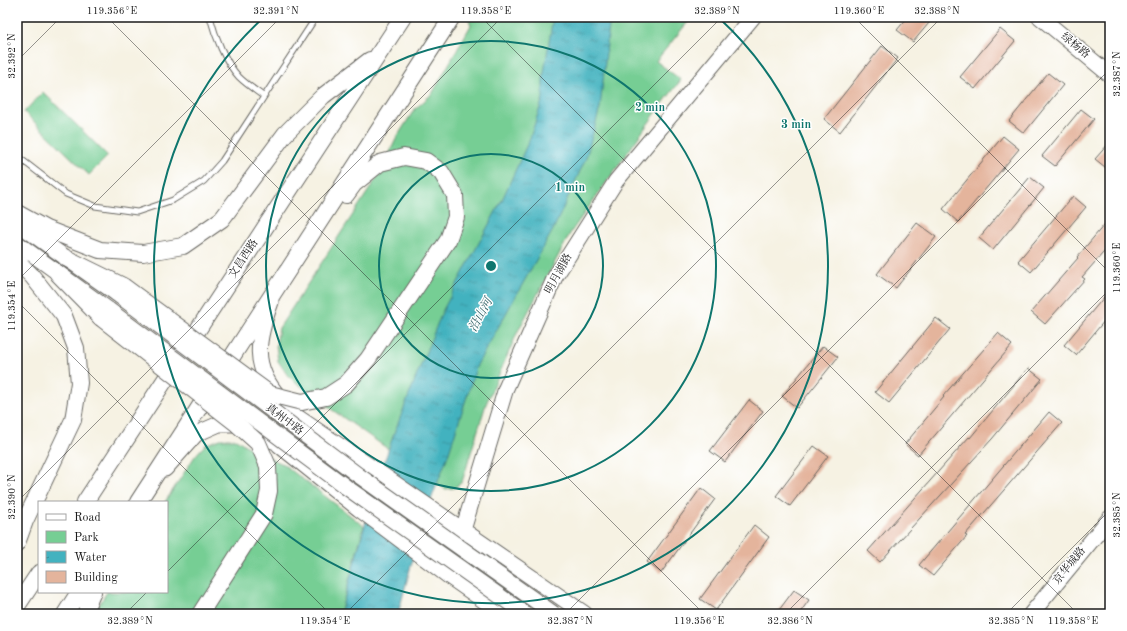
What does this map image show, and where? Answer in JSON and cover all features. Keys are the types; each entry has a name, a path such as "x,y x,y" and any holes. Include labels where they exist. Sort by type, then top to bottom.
{"main road":[{"name":"文昌西路","path":"86,501 403,17"},
{"path":"139,501 452,17"},
{"path":"17,213 46,229 100,250 143,253 183,246 222,219 285,134 323,96 379,53"},
{"path":"66,258 120,290 270,394 302,402 326,397 346,384 368,359 448,240 456,217 455,195 441,172 426,161 404,156 380,163 354,184 300,252"},
{"path":"17,261 32,276 64,316 76,348 79,383 73,420 25,521 17,543"},
{"path":"58,274 258,443 268,466 269,491 264,514 200,614"},
{"path":"17,606 38,574"},
{"path":"65,614 78,593"},
{"path":"87,614 87,605 93,593"}],"street":[{"name":"明月湖路","path":"447,575 463,530 506,388 555,277 616,181 753,17"},
{"name":"绿杨路","path":"1040,17 1110,75"},
{"path":"17,223 66,258"},
{"path":"17,243 58,274"},
{"path":"278,284 265,318 258,349 261,368 270,388 295,415"},
{"name":"真州中路","path":"120,290 358,475 554,614"},
{"name":"真州中路","path":"105,314 525,614"},
{"name":"真州中路","path":"189,342 224,368 374,468 585,614"},
{"name":"真州中路","path":"174,366 273,441 358,509 447,575 503,614"},
{"path":"139,501 196,434 219,424 242,424 273,441"},
{"name":"京华城路","path":"1031,614 1110,518"},
{"name":"京华城路","path":"1044,614 1110,534"}],"lane":[{"path":"210,17 215,33 230,64 238,76 263,96"},
{"path":"17,156 66,194 95,206 137,212 173,200 204,181 222,161 316,17"}],"green space":[{"path":"472,17 692,17 656,61 681,80 571,232 518,331 486,404 462,482 454,488 445,489 331,409 288,376 278,361 276,345 279,328 380,173 397,137 414,110 432,94 471,25 469,21"},
{"path":"43,92 108,156 89,175 24,112"},
{"path":"220,439 236,439 254,451 283,464 364,526 340,614 93,614 106,593 168,593 168,501 166,501 195,456 205,445"}],"water":[{"name":"沿山河","path":"553,17 610,17 600,108 586,158 553,230 477,365 448,455 423,521 398,614 340,614 376,485 418,372 443,310 502,200 530,138 543,98 543,79"}],"building":[{"path":"908,17 934,17 913,42 897,30"},
{"path":"1000,29 1015,41 975,89 960,77"},
{"path":"882,46 898,58 840,132 824,119"},
{"path":"1048,73 1063,85 1024,133 1009,121"},
{"path":"1081,109 1094,119 1055,166 1042,156"},
{"path":"1003,136 1019,149 958,222 943,209"},
{"path":"1110,142 1110,171 1095,159"},
{"path":"1030,177 1044,188 993,250 979,238"},
{"path":"1073,196 1086,207 1031,272 1018,261"},
{"path":"1110,218 1110,245 1082,277 1085,279 1045,324 1031,312 1078,258 1077,257"},
{"path":"917,223 936,237 896,288 877,274"},
{"path":"1110,290 1110,314 1076,355 1064,345"},
{"path":"936,318 950,329 889,403 875,392"},
{"path":"998,333 1012,345 918,455 905,444 944,397 943,396"},
{"path":"823,346 838,357 797,408 782,396"},
{"path":"1028,368 1042,379 992,439 880,562 868,551 969,437 970,438"},
{"path":"749,400 763,411 725,462 710,451"},
{"path":"1049,412 1062,423 965,535 967,536 933,576 919,565"},
{"path":"814,446 828,456 790,506 776,496"},
{"path":"701,488 715,499 661,573 647,562"},
{"path":"754,525 769,537 716,610 700,599"},
{"path":"794,590 809,600 799,614 776,614"}]}
